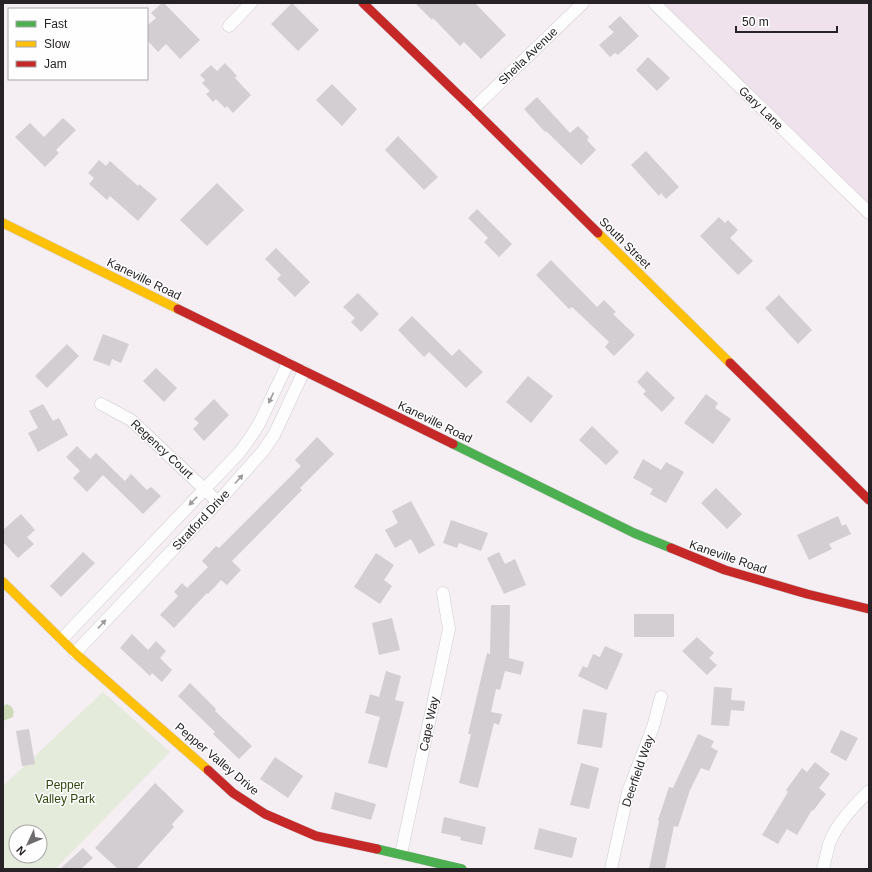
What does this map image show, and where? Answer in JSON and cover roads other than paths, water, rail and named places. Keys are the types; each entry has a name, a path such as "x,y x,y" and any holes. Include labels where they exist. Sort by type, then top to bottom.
{"street":[{"path":"229,26 251,3"},
{"name":"South Street","path":"363,3 869,500"},
{"name":"Sheila Avenue","path":"473,110 583,3"},
{"name":"Gary Lane","path":"654,3 869,213"},
{"name":"Kaneville Road","path":"3,223 634,534 732,572 807,594 869,609"},
{"name":"Stratford Drive","path":"62,639 238,453 259,424 288,363"},
{"name":"Stratford Drive","path":"75,653 218,502 263,451 274,435 304,371"},
{"name":"Regency Court","path":"101,404 132,420 218,502"},
{"name":"Pepper Valley Drive","path":"3,582 75,653 233,792 265,814 316,836 402,854 462,869"},
{"name":"Cape Way","path":"402,854 449,629 443,593"},
{"name":"Deerfield Way","path":"611,869 628,792 653,727 661,697"},
{"path":"823,869 830,844 837,829 855,805 869,792"}],"park label":[{"name":"Pepper Valley Park","path":"65,792"}]}
